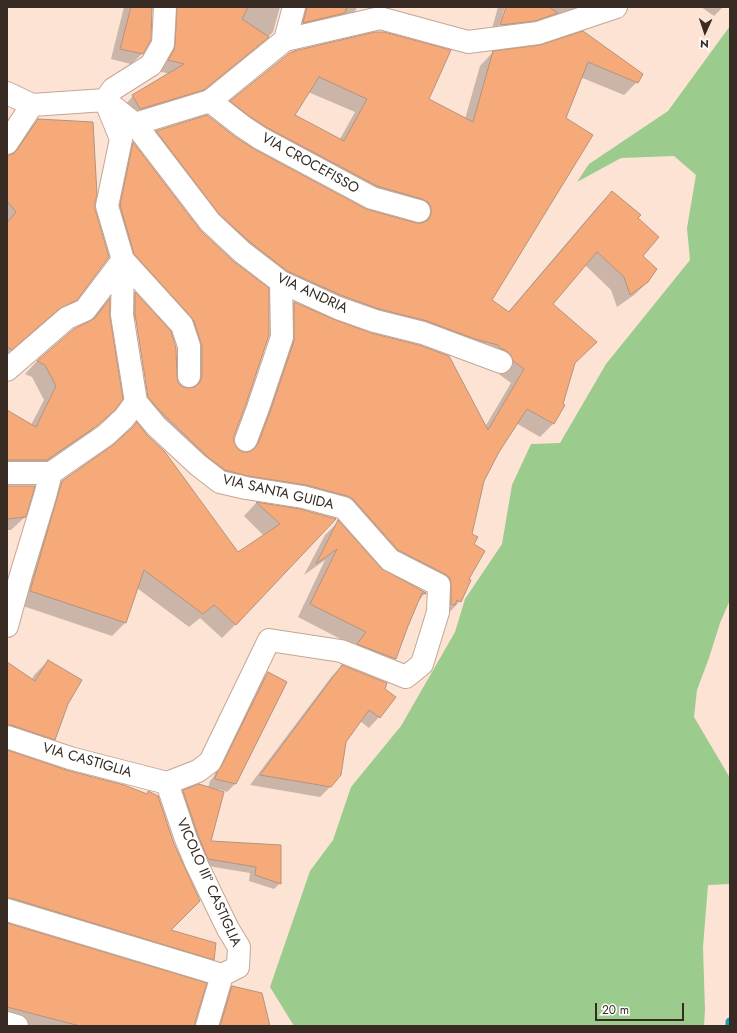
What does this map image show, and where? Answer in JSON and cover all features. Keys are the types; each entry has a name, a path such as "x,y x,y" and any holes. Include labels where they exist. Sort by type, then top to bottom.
{"street":[{"path":"7,93 32,106 105,100 113,89 151,65 163,44 165,7"},
{"path":"285,40 294,7"},
{"path":"135,124 210,101 285,40 380,18 400,7"},
{"path":"380,18 468,42 538,33 616,7"},
{"path":"7,473 51,473 106,435 124,418 136,402 122,315 123,260 107,206 121,139 105,100"},
{"name":"VIA ANDRIA","path":"105,100 135,124 210,222 242,252 281,282 338,308 375,321 423,333 500,362"},
{"name":"VIA CROCEFISSO","path":"210,101 260,138 372,198 419,211"},
{"path":"7,143 32,106"},
{"path":"7,370 67,318 84,310 123,260"},
{"path":"123,260 182,325 189,346 189,376"},
{"path":"246,440 282,337 281,282"},
{"name":"VIA SANTA GUIDA","path":"136,402 156,426 198,465 220,482 246,488 303,497 344,508 390,560 439,585 438,612 422,664 406,677 340,651 269,640 210,762 198,771 167,783"},
{"path":"7,626 51,473"},
{"name":"VIA CASTIGLIA","path":"7,737 70,758 167,783"},
{"name":"VICOLO III° CASTIGLIA","path":"167,783 196,863 228,929 239,947 238,967 222,975"},
{"path":"7,910 222,975 207,1026"},
{"path":"7,1023 17,1026"}],"green space":[{"path":"730,26 730,600 720,623 697,690 694,717 730,778 730,884 708,885 703,947 705,1010 704,1026 294,1026 270,987 310,871 333,840 351,787 401,726 455,632 465,599 502,544 512,485 531,444 560,443 606,364 690,260 687,228 696,175 674,156 621,158 577,182 589,164 668,111"}],"building":[{"path":"131,7 152,7 151,40 143,54 120,49"},
{"path":"177,7 248,7 242,19 269,37 204,90 140,109 132,95 184,64 168,60 174,50 175,45"},
{"path":"307,7 347,7 345,13 303,23"},
{"path":"506,7 549,7 558,13 535,21 500,25"},
{"path":"583,31 643,74 638,83 588,62 566,118 593,135 492,300 509,312 612,191 641,215 638,218 659,237 643,256 657,269 648,282 630,295 624,277 597,252 553,304 597,342 575,363 563,404 565,405 554,424 527,409 499,452 484,481 472,534 478,537 474,544 485,551 469,579 471,580 461,602 457,600 455,605 451,604 450,578 398,550 353,499 306,485 248,476 225,470 209,458 161,412 148,397 135,314 135,292 171,331 176,348 178,383 183,387 195,387 200,382 202,376 202,346 194,321 134,254 120,205 133,142 201,231 233,261 269,288 269,335 234,436 234,442 237,448 242,452 248,452 254,449 258,444 270,412 294,341 294,302 333,319 371,333 419,345 449,356 488,430 524,369 513,361 510,354 498,345 475,339 427,321 379,309 343,296 287,271 250,242 219,214 156,131 207,115 254,149 366,209 416,223 422,223 428,220 431,214 431,208 428,202 377,186 266,127 230,101 291,52 375,32 384,32 451,50 429,99 473,122 493,51 540,45","holes":["319,77 367,99 344,141 295,115"]},
{"path":"38,119 93,122 97,195 95,209 109,257 77,300 59,309 12,350 7,347 7,223 16,212 7,201 7,155 13,154 17,150"},
{"path":"110,298 110,317 123,399 115,410 98,425 47,460 7,460 7,410 36,427 56,386 45,365 37,361 74,329 95,318"},
{"path":"137,422 147,435 165,452 238,552 280,524 256,502 300,509 336,519 236,625 214,605 203,614 144,570 126,623 30,591 62,481 113,445"},
{"path":"7,486 35,486 26,517 7,519"},
{"path":"338,520 381,568 426,593 422,593 396,659 357,644 366,632 310,604 337,549 316,564"},
{"path":"48,660 82,680 68,704 55,740 7,725 7,662 35,681"},
{"path":"342,665 387,683 385,689 396,697 380,718 369,710 346,742 341,775 331,787 260,775"},
{"path":"268,672 287,682 236,784 215,779 217,772 221,767"},
{"path":"7,750 66,770 124,785 147,794 148,791 158,796 174,844 200,901 171,930 216,943 214,960 7,898"},
{"path":"199,784 224,792 211,841 281,845 281,884 255,875 256,867 208,859 183,791"},
{"path":"7,923 207,983 195,1026 80,1026 7,1007"},
{"path":"232,986 262,993 270,1026 220,1026"}]}
